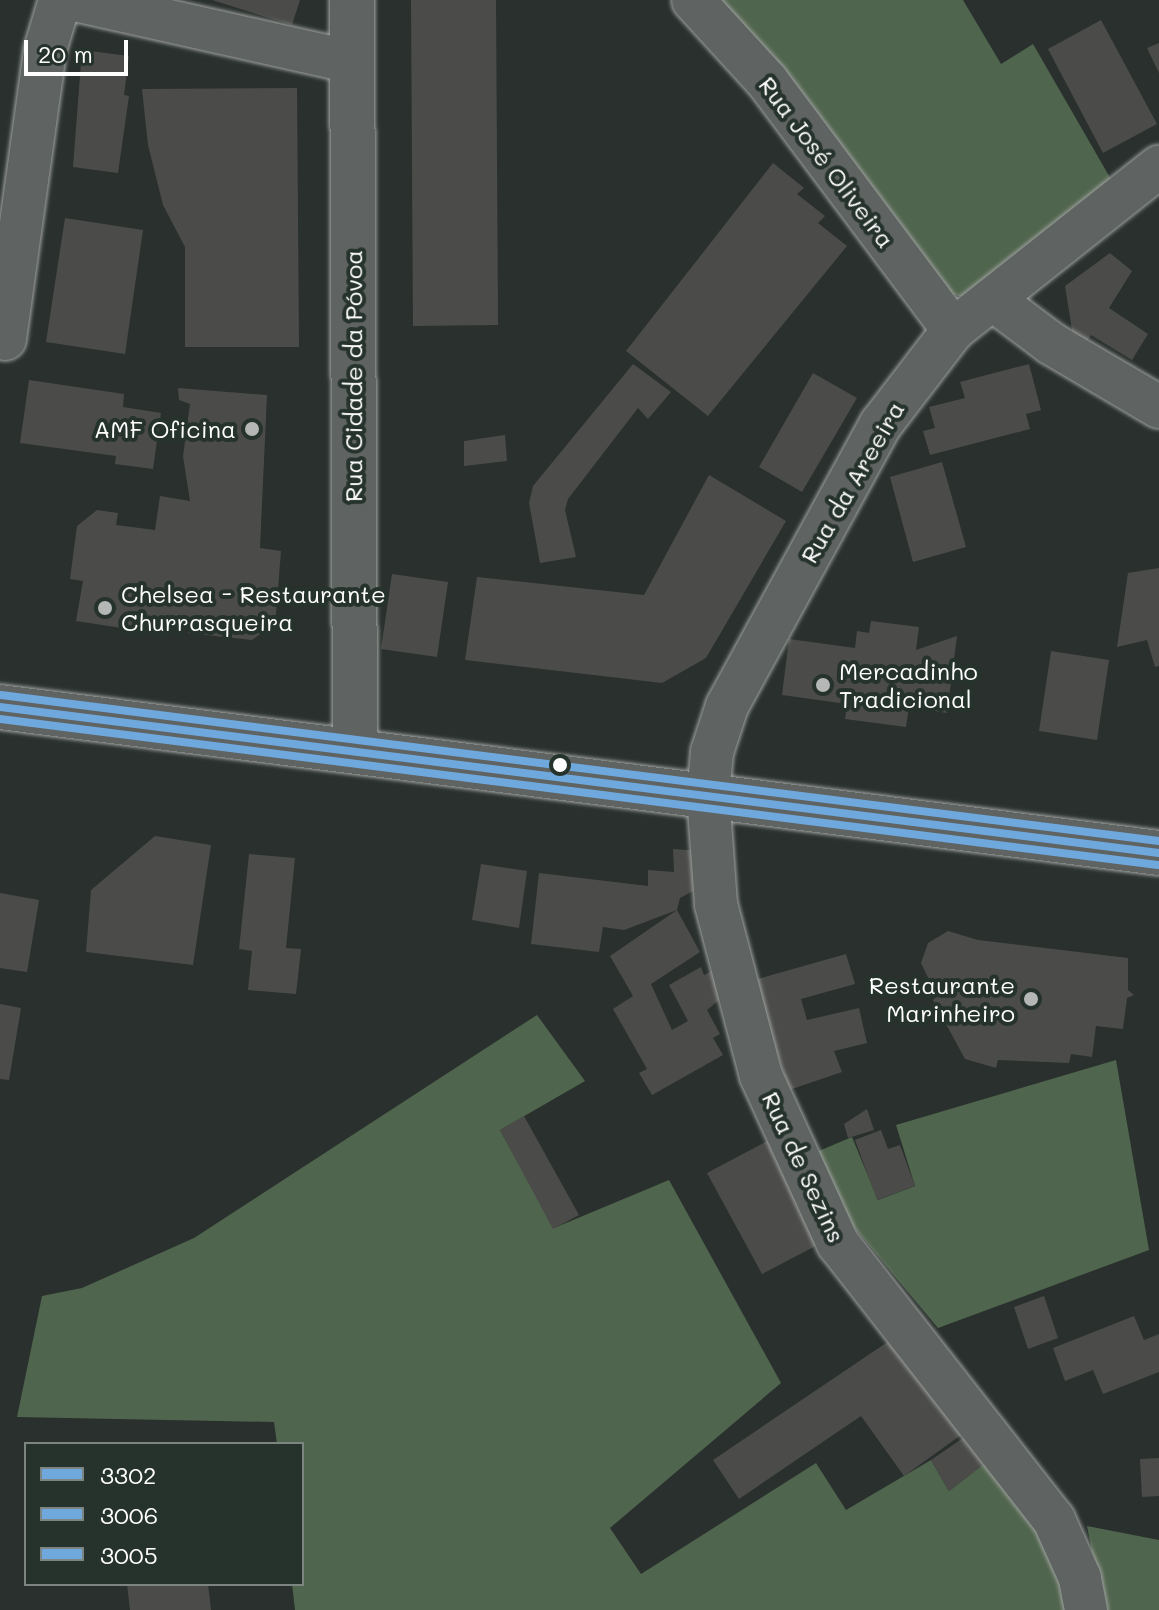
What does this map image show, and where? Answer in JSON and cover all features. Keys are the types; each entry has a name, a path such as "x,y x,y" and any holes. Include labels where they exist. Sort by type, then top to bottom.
{"main road":[{"name":"Rua Cidade da Póvoa","path":"352,0 355,751"},
{"path":"0,707 1159,853"}],"street":[{"path":"2,349 45,50 60,0"},
{"path":"75,0 352,62"},
{"name":"Rua José Oliveira","path":"693,0 767,81 953,330"},
{"name":"Rua da Areeira","path":"708,796 712,752 727,706 881,424 953,330 1159,167"},
{"path":"992,299 1052,344 1159,407"},
{"name":"Rua de Sezins","path":"708,796 716,904 761,1076 838,1244 1054,1520 1080,1578 1086,1610"}],"green space":[{"path":"716,0 963,0 1001,64 1033,44 1112,181 971,298 943,293"},
{"path":"537,1015 585,1081 500,1130 554,1228 669,1180 781,1383 610,1528 641,1574 816,1463 846,1510 931,1460 949,1491 990,1459 1026,1508 1063,1589 1067,1610 295,1610 292,1586 304,1586 304,1442 277,1442 274,1422 17,1417 42,1296 82,1288 194,1238"},
{"path":"1116,1060 1149,1250 938,1328 847,1219 814,1153 852,1137 878,1200 915,1186 896,1125"},
{"path":"1087,1526 1159,1540 1159,1610 1104,1610"}],"building":[{"path":"212,0 300,0 292,25"},
{"path":"411,0 496,0 498,325 413,326"},
{"path":"1101,20 1157,124 1103,153 1048,49"},
{"path":"1159,43 1159,73 1147,48"},
{"path":"82,50 129,56 124,95 129,96 118,173 73,167"},
{"path":"297,88 299,347 185,347 185,247 163,205 148,145 142,89"},
{"path":"773,163 804,188 797,194 825,216 818,223 847,246 708,416 626,351"},
{"path":"65,218 143,230 125,354 46,342"},
{"path":"1110,253 1132,271 1109,308 1148,334 1132,360 1091,335 1086,343 1073,336 1065,286"},
{"path":"633,364 671,392 648,419 638,408 568,499 565,510 576,557 540,563 529,503 533,486"},
{"path":"1029,364 1041,410 1026,414 1030,429 930,455 923,431 935,428 929,407 965,398 960,382"},
{"path":"813,373 857,398 802,492 759,467"},
{"path":"29,380 124,394 123,407 161,413 153,469 115,464 116,456 20,443"},
{"path":"178,388 267,395 260,548 281,551 276,614 269,628 252,640 188,633 190,621 169,618 167,635 76,621 83,581 70,579 77,526 97,510 118,513 116,525 155,530 160,496 190,501 183,456 190,404 179,400"},
{"path":"505,435 507,461 464,466 464,441"},
{"path":"942,462 966,547 913,562 890,477"},
{"path":"709,475 786,521 706,658 662,683 465,660 477,577 644,595"},
{"path":"1159,568 1159,666 1155,667 1147,640 1117,647 1128,573"},
{"path":"392,574 448,582 437,657 381,649"},
{"path":"871,621 919,627 916,650 957,636 947,713 909,707 906,727 845,719 847,704 782,695 789,639 855,648 857,631 869,633"},
{"path":"1051,651 1109,660 1097,740 1039,731"},
{"path":"155,836 211,845 193,965 86,952 91,890"},
{"path":"673,849 703,851 704,885 680,898 677,910 624,930 603,927 599,952 531,944 539,873 648,886 648,870 674,872"},
{"path":"249,854 295,858 286,948 301,949 296,994 248,990 252,951 239,949"},
{"path":"481,864 527,871 519,928 472,920"},
{"path":"0,893 39,900 27,972 0,968"},
{"path":"677,910 700,952 651,984 672,1030 688,1021 669,985 701,967 704,975 722,966 729,992 707,1010 720,1034 713,1038 723,1055 652,1095 639,1073 647,1069 613,1009 633,996 610,956"},
{"name":"Restaurante Marinheiro","path":"948,931 978,940 1128,958 1128,990 1134,995 1127,998 1123,1029 1096,1026 1092,1057 1071,1054 1069,1063 998,1060 996,1068 965,1059 933,1000 937,996 921,963 928,943"},
{"path":"846,954 855,984 801,999 807,1020 859,1008 867,1043 834,1051 842,1072 789,1090 754,980"},
{"path":"0,1004 21,1008 9,1080 0,1079"},
{"path":"867,1109 874,1130 848,1138 844,1124"},
{"path":"524,1116 579,1215 553,1229 500,1130"},
{"path":"881,1130 888,1149 900,1145 915,1186 877,1200 855,1140"},
{"path":"769,1140 823,1242 762,1274 707,1173"},
{"path":"1044,1296 1058,1338 1028,1349 1014,1307"},
{"path":"1134,1316 1144,1340 1159,1334 1159,1372 1103,1394 1093,1370 1065,1381 1053,1348"},
{"path":"889,1341 961,1435 904,1476 861,1416 739,1499 713,1460"},
{"path":"969,1434 990,1459 949,1491 931,1460"},
{"path":"1159,1458 1159,1496 1142,1497 1140,1459"},
{"path":"127,1586 208,1586 211,1610 130,1610"}],"transit line":[{"name":"3005","path":"1,695 1159,841"},
{"name":"3302","path":"0,707 1159,853"},
{"name":"3006","path":"0,719 1158,865"}],"place":[{"name":"AMF Oficina","path":"252,429"},
{"name":"Chelsea - Restaurante Churrasqueira","path":"105,608"},
{"name":"Mercadinho Tradicional","path":"823,685"},
{"name":"Restaurante Marinheiro","path":"1031,999"}]}
